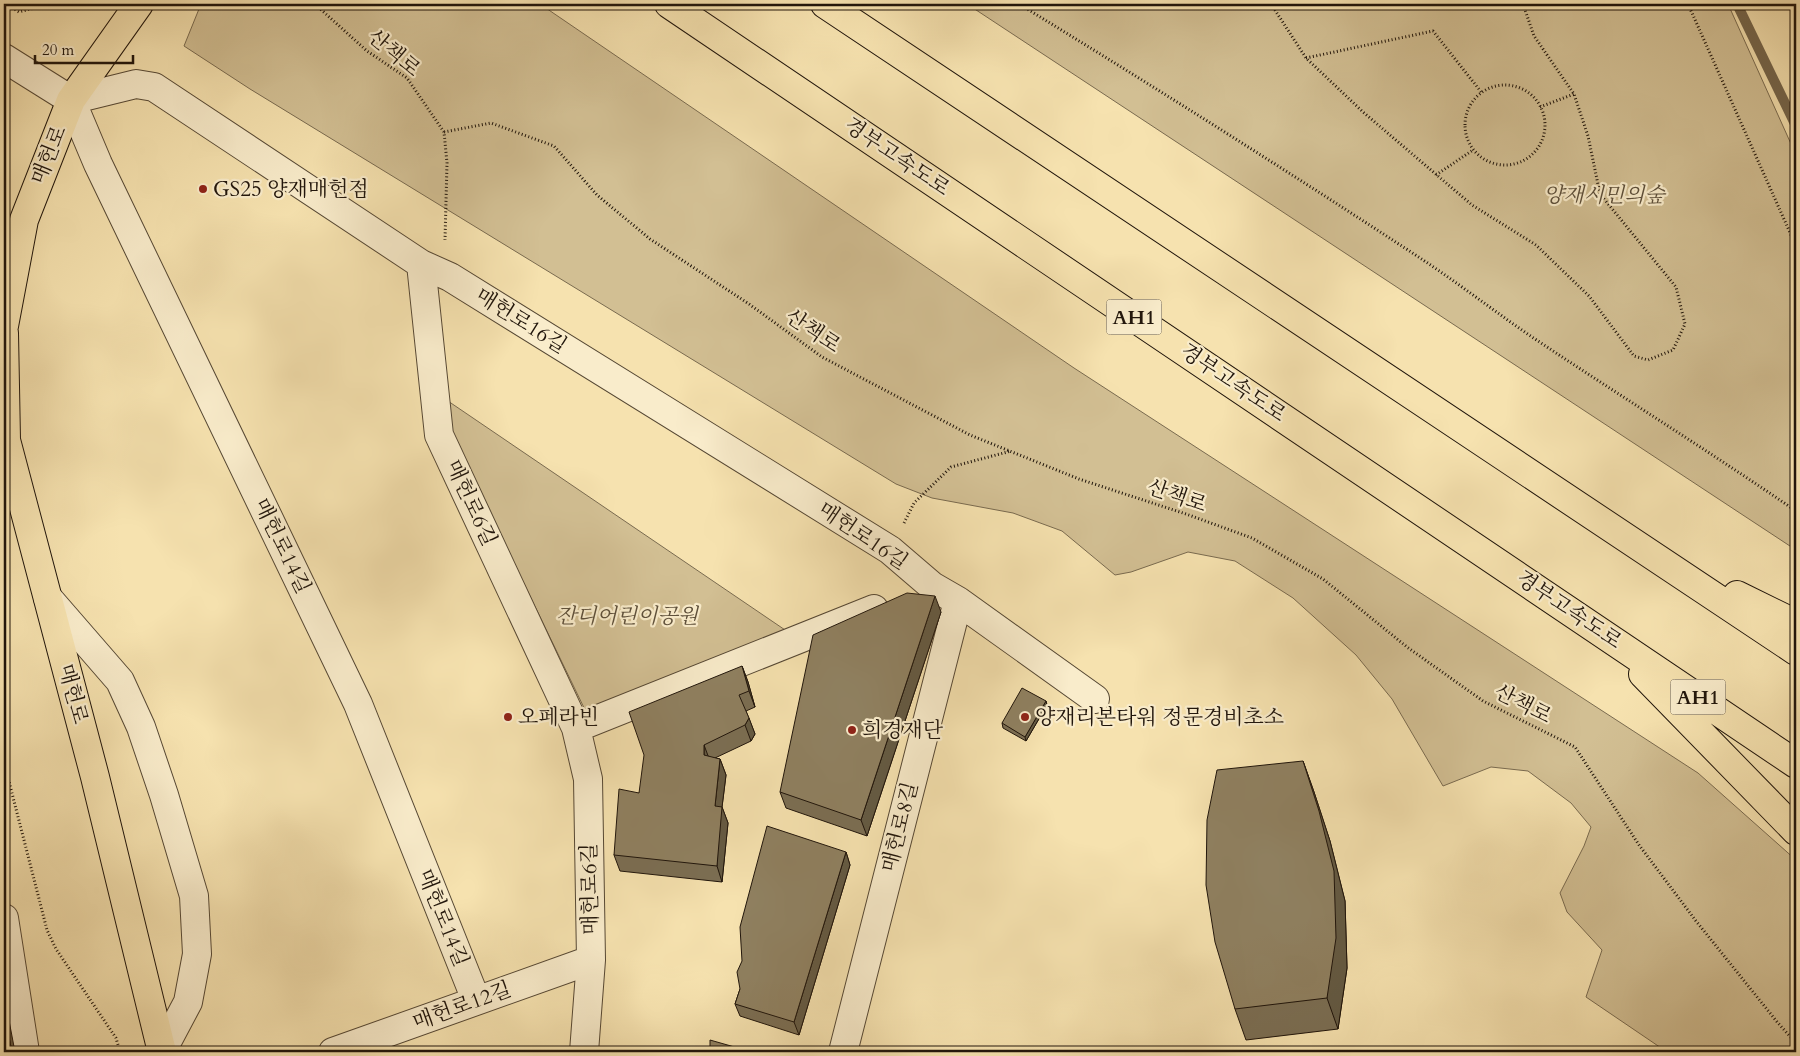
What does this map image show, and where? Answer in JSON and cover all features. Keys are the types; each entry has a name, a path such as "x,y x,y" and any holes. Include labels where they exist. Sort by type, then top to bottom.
{"main road":[{"name":"매헌로","path":"4,326 24,220 71,100 139,4"},
{"name":"경부고속도로","path":"669,4 1600,630 1796,764"},
{"path":"824,4 1796,651"},
{"name":"매헌로","path":"4,333 6,440 95,777 162,1052"},
{"path":"1631,542 1796,624"},
{"path":"1600,630 1796,831"}],"street":[{"path":"4,58 71,100"},
{"name":"매헌로16길","path":"71,100 136,84 154,87 421,264 450,276 890,550 932,586 958,601 1095,699"},
{"name":"매헌로14길","path":"71,100 102,172 358,704 476,1000"},
{"name":"매헌로6길","path":"421,264 439,435 576,728 588,779 591,960 584,1052"},
{"path":"576,728 932,586"},
{"path":"48,598 120,681 141,728 194,896 197,954 188,1002 162,1052"},
{"name":"매헌로8길","path":"843,1052 958,601"},
{"path":"4,918 25,1052"},
{"name":"매헌로12길","path":"333,1052 591,960"}],"path":[{"path":"6,4 19,12 50,4"},
{"name":"산책로","path":"317,4 367,51 407,78 444,132 447,163 445,247 450,276"},
{"path":"1019,4 1239,141 1420,257 1504,318 1636,406 1737,470 1796,511"},
{"path":"1271,4 1306,58 1363,112 1472,205 1536,245 1589,296 1634,356 1648,360 1673,350 1684,324 1676,287 1600,194 1588,136 1574,94 1534,36 1523,4"},
{"path":"1688,4 1796,246"},
{"path":"1794,4 1796,8"},
{"path":"1306,58 1433,31 1482,93"},
{"path":"1508,86 1520,88 1532,96 1540,107 1544,120 1544,133 1539,146 1530,156 1519,163 1507,165 1494,164 1482,158 1473,150 1467,138 1465,126 1467,113 1472,102 1482,93 1494,87 1508,86"},
{"path":"1540,107 1574,94"},
{"name":"산책로","path":"444,132 491,123 554,146 597,194 650,239 749,304 822,357 970,435 1079,480 1186,514 1252,538 1323,579 1408,647 1483,701 1575,747 1639,845 1778,1023 1796,1042"},
{"path":"1436,175 1473,150"},
{"path":"890,550 914,503 952,467 1011,451"},
{"path":"4,762 47,930 56,949 116,1038 120,1052"}],"green space":[{"path":"201,4 540,4 1074,368 1698,773 1796,860 1796,1052 1667,1052 1586,997 1602,950 1567,912 1560,893 1584,846 1591,827 1571,803 1528,771 1491,767 1443,786 1392,699 1356,655 1293,598 1235,561 1188,552 1131,572 1115,575 1062,531 1013,513 932,498 896,484 250,89 184,46"},
{"name":"양재시민의숲","path":"967,4 1728,4 1796,155 1796,550"},
{"name":"잔디어린이공원","path":"445,399 791,634 588,716 452,435"}],"building":[{"name":"희경재단","path":"907,593 935,596 861,820 780,792 813,635"},
{"path":"742,666 749,691 739,695 749,718 745,725 704,745 704,755 720,759 715,806 722,807 717,866 614,855 619,789 639,793 644,755 629,712"},
{"name":"양재리본타워 정문경비초소","path":"1022,688 1046,701 1025,737 1002,723"},
{"path":"1303,761 1319,811 1334,871 1336,938 1327,998 1235,1009 1215,942 1206,885 1207,820 1217,770"},
{"path":"767,826 846,852 794,1022 735,1004 740,989 737,972 742,961 740,927"},
{"path":"4,1012 12,1052 4,1052"},
{"path":"710,1040 752,1052 710,1052"}],"waterway":[{"path":"1737,4 1796,126"}],"place":[{"name":"GS25 양재매헌점","path":"203,189"},
{"name":"오페라빈","path":"508,717"},
{"name":"양재리본타워 정문경비초소","path":"1025,717"},
{"name":"희경재단","path":"852,730"}]}
